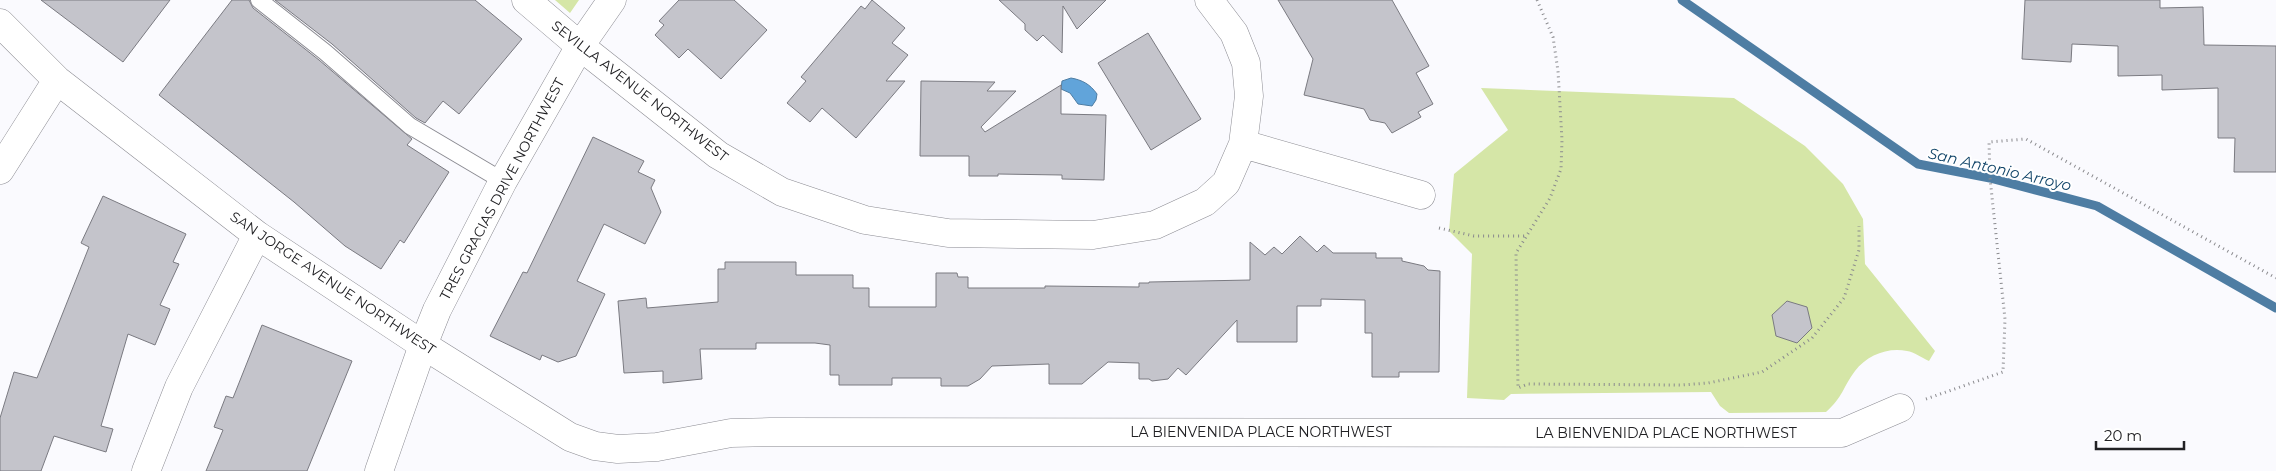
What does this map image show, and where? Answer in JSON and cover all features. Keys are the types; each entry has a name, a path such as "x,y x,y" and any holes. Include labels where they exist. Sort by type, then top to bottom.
{"street":[{"name":"SEVILLA AVENUE NORTHWEST","path":"526,0 580,46 718,155 782,192 865,220 948,233 1092,235 1155,225 1205,202 1226,183 1243,144 1249,96 1246,63 1234,33 1209,0"},
{"name":"TRES GRACIAS DRIVE NORTHWEST","path":"379,471 437,310 503,181 580,46 612,0"},
{"name":"SAN JORGE AVENUE NORTHWEST","path":"0,23 57,80 257,236 423,345 570,437 595,446 618,450"},
{"path":"0,170 57,80"},
{"path":"1243,144 1422,195"},
{"path":"146,471 179,387 257,236"},
{"name":"LA BIENVENIDA PLACE NORTHWEST","path":"618,450 657,447 731,434 770,432 1842,433 1900,408"}],"lane":[{"path":"259,0 325,52 410,126 503,181"}],"path":[{"path":"1537,0 1553,37 1558,71 1562,140 1561,169 1550,198 1516,253 1518,388 1528,384 1682,385 1708,383 1762,372 1812,338 1844,298 1859,250 1859,226"},
{"path":"1900,408 2003,372 2005,319 1990,178 1989,142 2026,139 2276,278"},
{"path":"1439,228 1474,236 1525,236"}],"green space":[{"path":"555,0 579,0 570,13"},
{"path":"1481,88 1734,98 1805,146 1843,184 1863,219 1865,264 1935,351 1929,361 1907,351 1900,350 1885,351 1872,357 1860,365 1832,407 1826,412 1729,413 1720,406 1711,392 1511,394 1504,400 1467,398 1472,254 1449,231 1454,174 1508,130"}],"water":[{"path":"1071,78 1086,83 1097,94 1092,106 1078,104 1070,93 1061,89 1062,81"}],"building":[{"path":"41,0 170,0 123,62"},
{"path":"232,0 249,0 253,8 319,60 412,139 407,145 449,172 404,243 400,240 381,269 345,246 294,202 159,95"},
{"path":"275,0 475,0 522,39 459,114 443,101 425,123 416,118 332,44"},
{"path":"679,0 734,0 767,30 721,79 688,49 679,58 655,35 664,25 659,21"},
{"path":"872,0 905,28 892,43 908,55 886,81 905,81 856,138 822,108 810,122 787,103 806,81 801,77 861,6 865,9"},
{"path":"999,0 1106,0 1077,29 1063,6 1062,53 1043,35 1037,41 1025,30 1025,24"},
{"path":"1278,0 1392,0 1429,66 1416,73 1433,104 1418,112 1421,117 1392,133 1385,123 1370,120 1364,109 1304,95 1313,59"},
{"path":"2025,0 2160,0 2160,8 2203,7 2204,45 2276,46 2276,172 2234,172 2235,138 2218,138 2218,88 2162,90 2162,75 2118,76 2118,46 2072,44 2071,62 2022,59"},
{"path":"1148,33 1201,119 1151,150 1098,63"},
{"path":"921,81 995,82 987,91 1016,91 981,127 985,132 1061,85 1061,114 1106,115 1104,180 1062,179 1062,175 998,174 998,176 969,176 969,156 920,156"},
{"path":"593,137 644,161 638,172 655,180 651,188 661,212 645,244 604,224 577,281 605,294 576,356 558,362 542,355 540,360 490,336 523,272 527,273"},
{"path":"103,196 186,234 173,262 179,264 160,305 170,309 155,345 128,334 101,426 113,429 106,452 54,436 41,471 0,471 0,418 14,372 37,378 89,247 81,243"},
{"path":"1300,236 1317,252 1324,245 1333,253 1376,253 1376,258 1402,258 1402,261 1424,266 1428,270 1440,271 1439,372 1399,372 1399,377 1372,377 1372,333 1365,333 1365,300 1321,299 1321,306 1297,306 1297,342 1237,342 1237,320 1186,375 1178,368 1168,379 1152,381 1149,379 1139,379 1139,363 1108,362 1082,384 1049,384 1049,364 992,366 980,379 968,386 941,386 941,378 892,378 892,385 839,385 839,375 830,375 830,345 815,343 756,343 756,349 700,349 702,379 663,383 663,371 624,373 618,301 646,298 647,308 718,302 718,269 725,269 725,262 796,262 796,275 853,275 853,288 869,288 869,307 936,307 936,273 957,273 958,277 968,277 968,288 1045,288 1045,286 1139,287 1139,283 1149,282 1250,280 1250,242 1265,255 1274,247 1282,254"},
{"path":"1787,301 1807,307 1812,328 1797,343 1776,336 1772,315"},
{"path":"262,325 352,361 307,471 206,471 223,430 214,427 226,396 233,398"}],"waterway":[{"name":"San Antonio Arroyo","path":"1682,0 1918,164 1990,178 2097,206 2276,308"}]}
